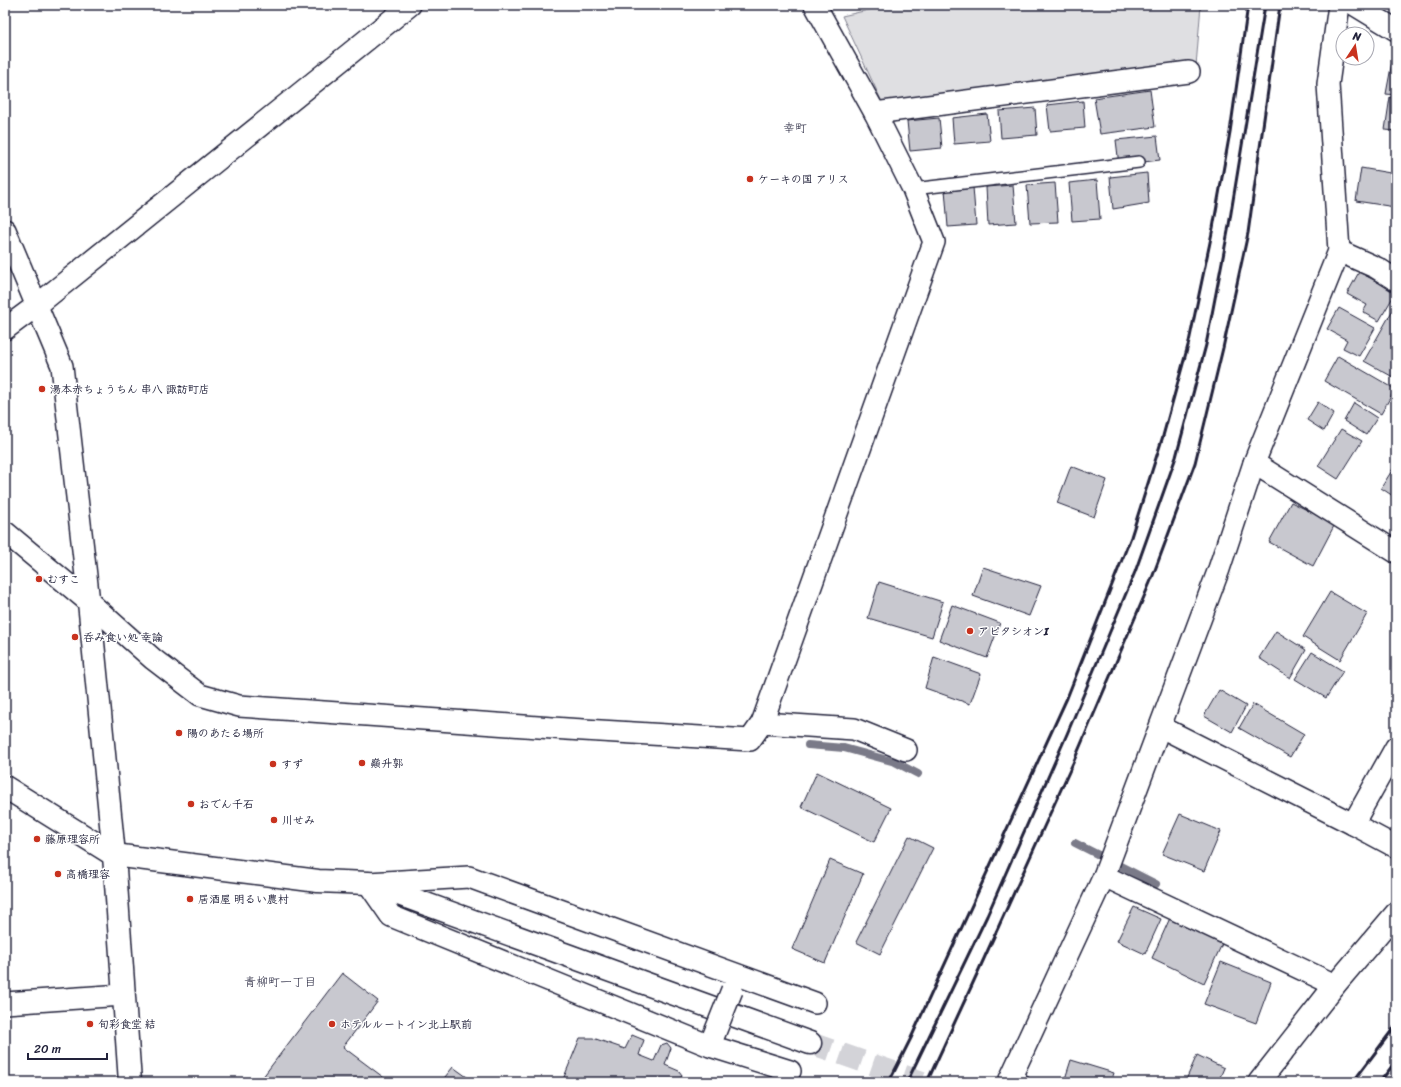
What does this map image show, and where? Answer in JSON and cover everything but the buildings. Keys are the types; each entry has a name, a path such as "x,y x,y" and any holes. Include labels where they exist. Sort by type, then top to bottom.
{"street":[{"path":"5,329 36,306 410,5"},
{"path":"5,532 89,602 153,659 200,695 240,706 559,729 750,740 762,723 934,242 913,189 875,113 815,5"},
{"path":"1018,1082 1010,1079 1104,876 1219,570 1254,463 1339,252 1328,84 1340,5"},
{"path":"1355,5 1396,30"},
{"path":"875,113 1189,72"},
{"path":"5,230 62,366 89,602 114,855 130,1082"},
{"path":"1339,252 1377,268 1396,280"},
{"path":"1254,463 1396,552"},
{"path":"762,723 854,730 906,750"},
{"path":"1161,727 1396,847"},
{"path":"1353,824 1396,747"},
{"path":"5,787 114,855 318,881 368,883 469,876 735,982 815,1003"},
{"path":"1104,876 1335,985"},
{"path":"368,883 391,916 790,1071"},
{"path":"368,883 810,1043"},
{"path":"1259,1082 1335,985 1396,913"},
{"path":"712,1041 735,982"},
{"path":"5,1003 123,995"}],"lane":[{"path":"913,189 1139,162"}],"shaded area":[{"path":"891,5 1201,5 1196,66 882,102 842,16"}],"waterway":[{"path":"808,745 844,748 895,762 918,774"},
{"path":"1075,843 1156,884"}],"tunnel":[{"path":"810,1043 922,1082"}],"railway":[{"path":"889,1082 911,1038 1067,698 1131,537 1163,436 1189,342 1213,228 1230,132 1248,5"},
{"path":"907,1082 987,916 1067,734 1135,572 1176,457 1206,345 1228,231 1265,5"},
{"path":"927,1082 1073,763 1152,578 1195,463 1223,348 1248,233 1280,5"},
{"path":"1353,1082 1396,1025"},
{"path":"1380,1082 1396,1061"}],"place":[{"name":"ケーキの国 アリス","path":"750,179"},
{"name":"湯本赤ちょうちん 串八 諏訪町店","path":"42,389"},
{"name":"むすこ","path":"39,579"},
{"name":"アピタシオンI","path":"970,631"},
{"name":"呑み食い処 幸論","path":"75,637"},
{"name":"陽のあたる場所","path":"179,733"},
{"name":"巓升郭","path":"362,763"},
{"name":"すず","path":"273,764"},
{"name":"おでん千石","path":"191,804"},
{"name":"川せみ","path":"274,820"},
{"name":"藤原理容所","path":"37,839"},
{"name":"高橋理容","path":"58,874"},
{"name":"居酒屋 明るい農村","path":"190,899"},
{"name":"旬彩食堂 結","path":"90,1024"},
{"name":"ホテルルートイン北上駅前","path":"332,1024"}],"district":[{"name":"幸町","path":"795,128"},
{"name":"青柳町一丁目","path":"280,982"}]}
